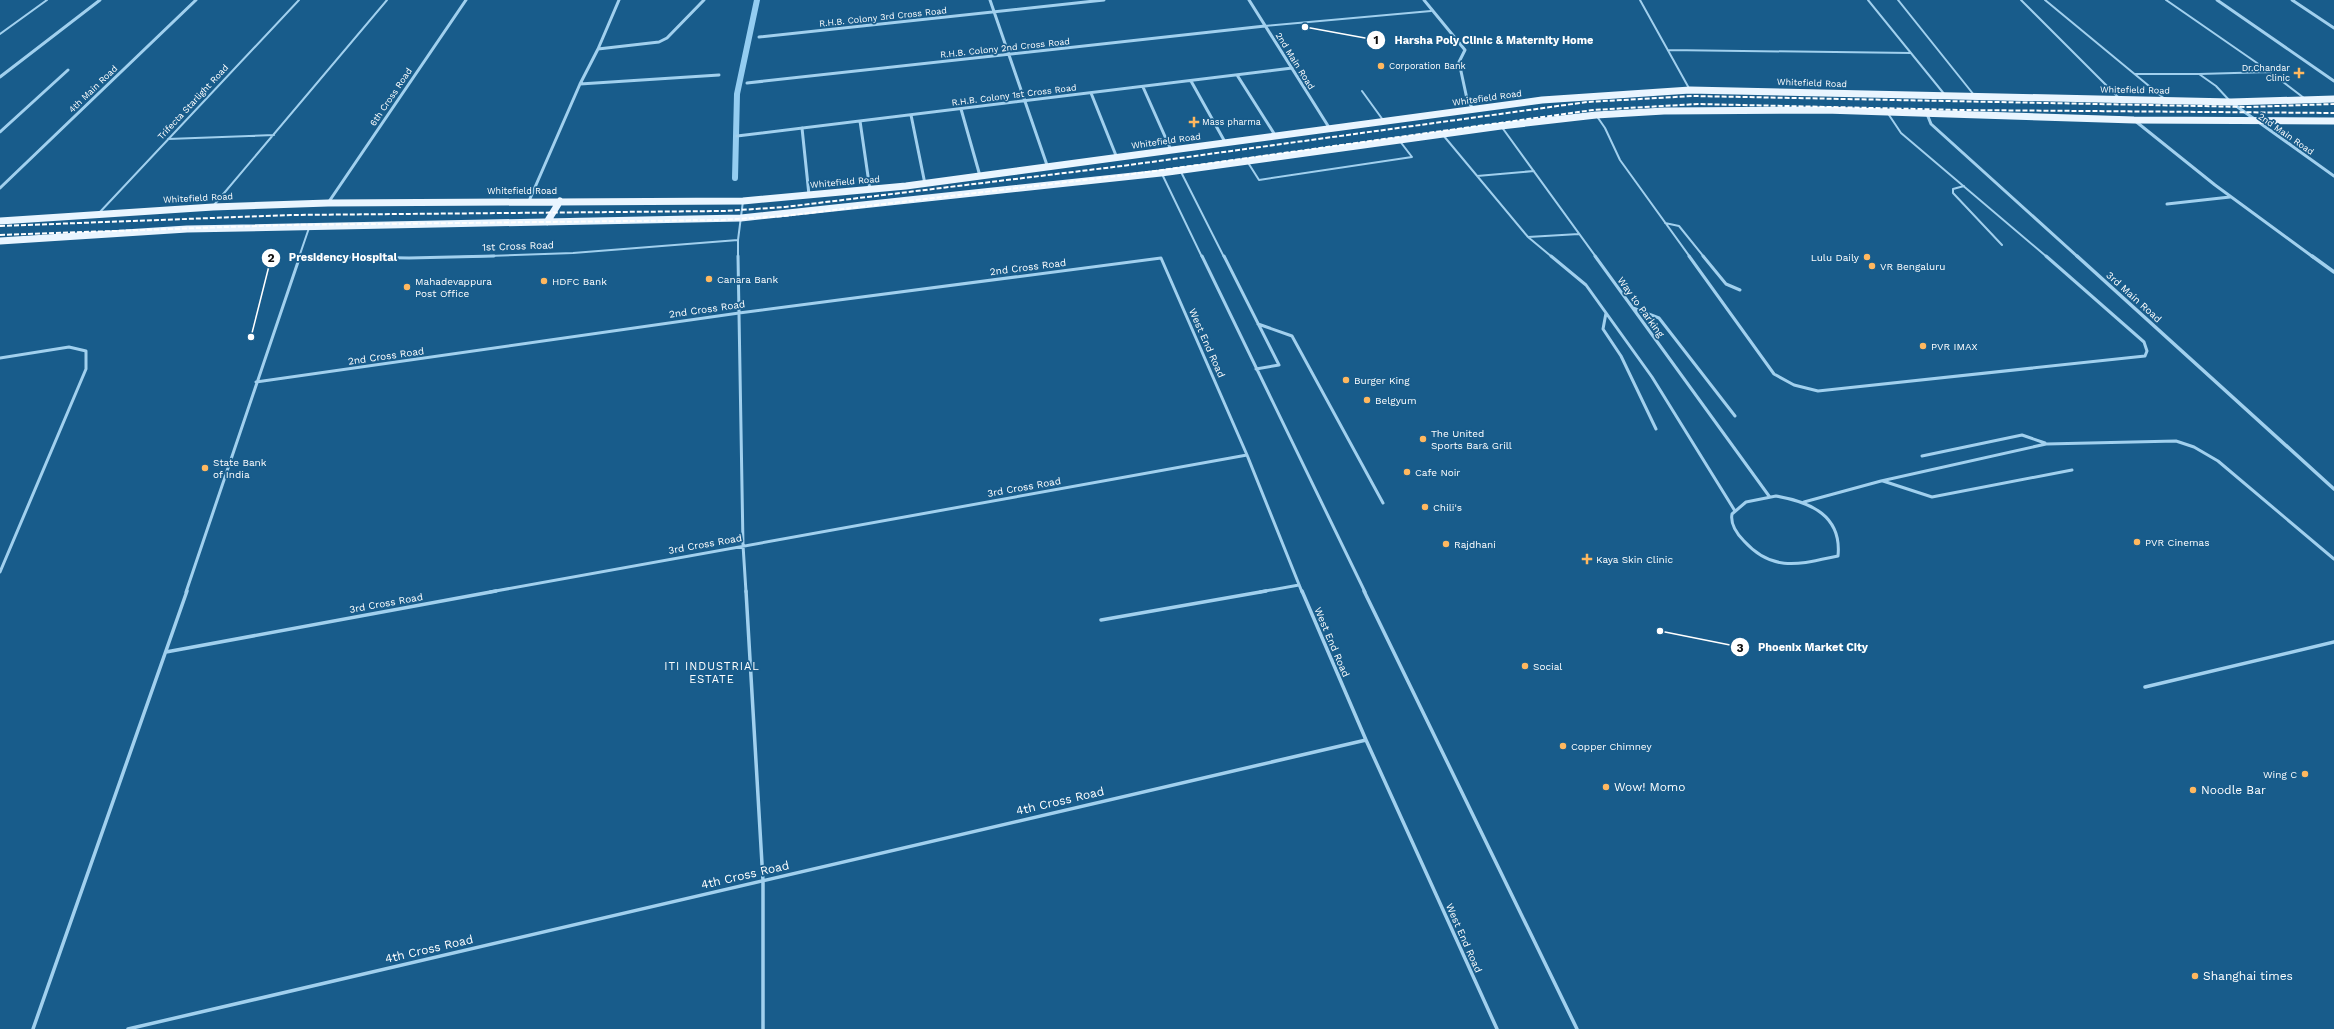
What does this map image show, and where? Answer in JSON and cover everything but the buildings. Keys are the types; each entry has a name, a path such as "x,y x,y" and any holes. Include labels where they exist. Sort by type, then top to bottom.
{"main road":[{"name":"Whitefield Road","path":"0,221 213,207 328,203 743,201 925,184 1048,168 1275,135 1599,95 1690,90 1946,97 2231,102 2334,99"},
{"path":"0,241 187,229 741,218 1161,173 1501,126 1596,115 1714,110 1887,112 2134,120 2256,122 2334,121"},
{"path":"547,222 560,201"}],"street":[{"path":"0,77 100,0"},
{"name":"4th Main Road","path":"0,188 196,0"},
{"name":"6th Cross Road","path":"328,203 466,0"},
{"path":"529,201 580,84 598,49 619,0"},
{"path":"598,49 659,42 667,38 704,0"},
{"path":"990,0 1048,168"},
{"name":"R.H.B. Colony 3rd Cross Road","path":"760,37 1104,0"},
{"name":"2nd Main Road","path":"1249,0 1330,129"},
{"path":"1424,0 1465,50 1460,62 1467,99 1473,110"},
{"path":"2217,0 2334,81"},
{"path":"2292,0 2334,28"},
{"name":"R.H.B. Colony 2nd Cross Road","path":"746,83 1265,26"},
{"name":"R.H.B. Colony 1st Cross Road","path":"737,136 1292,68"},
{"path":"0,132 68,70"},
{"path":"580,84 719,75"},
{"path":"1237,75 1275,135"},
{"path":"1191,81 1225,142"},
{"path":"1143,87 1171,150"},
{"path":"1091,93 1117,158"},
{"name":"2nd Main Road","path":"2231,102 2256,122 2334,176"},
{"path":"961,109 980,177"},
{"name":"3rd Main Road","path":"1927,114 1932,124 2334,489"},
{"path":"911,115 925,184"},
{"path":"2134,120 2231,196 2334,272"},
{"path":"860,121 870,190"},
{"path":"802,128 809,195"},
{"path":"2167,204 2231,196"}],"lane":[{"path":"0,34 48,0"},
{"name":"Trifecta Starlight Road","path":"98,214 299,0"},
{"path":"213,207 387,0"},
{"path":"1640,0 1690,90"},
{"path":"1868,0 1946,97"},
{"path":"1898,0 1975,97"},
{"path":"2022,0 2121,100"},
{"path":"2045,0 2168,101"},
{"path":"2166,0 2270,72 2307,100"},
{"path":"1265,26 1431,10"},
{"path":"1668,50 1911,54"},
{"path":"2135,74 2270,72"},
{"path":"2199,74 2216,86 2231,102"},
{"path":"1362,91 1384,122"},
{"path":"1596,115 1605,128 1620,160 1774,374 1794,385 1818,391 2145,356 2147,351 2144,342 1964,186 1901,134 1887,112"},
{"name":"Way to Parking","path":"1501,126 1769,496"},
{"path":"168,139 274,134"},
{"path":"1442,134 1528,237 1586,286 1652,377 1735,511"},
{"path":"1247,161 1259,180 1412,157 1398,140"},
{"path":"1180,170 1279,365 1256,369"},
{"path":"1477,176 1534,171"},
{"path":"1161,173 1577,1029"},
{"path":"1964,186 1953,189 1953,194 2002,245"},
{"path":"743,201 738,240 743,545 763,881 763,1029"},
{"path":"1664,222 1679,226 1726,284 1740,290"},
{"path":"33,1029 166,652 256,382 310,226"},
{"path":"1528,237 1579,234"},
{"name":"1st Cross Road","path":"299,256 366,258 521,254 654,248 738,240"},
{"name":"2nd Cross Road","path":"256,382 738,313 1161,258"},
{"name":"West End Road","path":"1161,258 1247,455 1299,585 1366,740 1497,1029"},
{"path":"1633,308 1660,318 1735,416"},
{"path":"1606,313 1603,329 1621,356 1656,429"},
{"path":"1258,324 1292,336 1383,503"},
{"path":"0,358 69,347 86,352 86,368 0,572"},
{"path":"1922,456 2022,435 2046,444"},
{"path":"1804,502 1881,481 2046,444 2176,441 2190,446 2218,461 2334,559"},
{"name":"3rd Cross Road","path":"166,652 743,545 1247,455"},
{"path":"1881,481 1932,498 2072,470"},
{"path":"1769,496 1792,497 1804,502 1824,515 1839,535 1840,546 1838,556 1790,566 1765,560 1751,550 1733,527 1731,519 1735,511 1749,501 1769,496"},
{"path":"1101,620 1299,585"},
{"path":"2145,687 2334,642"},
{"name":"4th Cross Road","path":"128,1029 1366,740"}],"waterway":[{"path":"735,178 737,94 757,0"}],"railway":[{"path":"0,226 291,215 724,211 785,207 1122,166 1587,102 1693,96 2249,107 2334,104"},
{"path":"0,235 284,225 721,220 784,216 1126,175 1593,110 1698,104 1961,110 2334,113"}],"place":[{"name":"Harsha Poly Clinic & Maternity Home","path":"1305,27"},
{"name":"Corporation Bank","path":"1381,66"},
{"name":"Dr.Chandar Clinic","path":"2299,73"},
{"name":"Mass pharma","path":"1194,122"},
{"name":"Lulu Daily","path":"1867,257"},
{"name":"VR Bengaluru","path":"1872,266"},
{"name":"Canara Bank","path":"709,279"},
{"name":"HDFC Bank","path":"544,281"},
{"name":"Mahadevappura Post Office","path":"407,287"},
{"name":"Presidency Hospital","path":"251,337"},
{"name":"PVR IMAX","path":"1923,346"},
{"name":"Burger King","path":"1346,380"},
{"name":"Belgyum","path":"1367,400"},
{"name":"The United Sports Bar& Grill","path":"1423,439"},
{"name":"State Bank of India","path":"205,468"},
{"name":"Cafe Noir","path":"1407,472"},
{"name":"Chili's","path":"1425,507"},
{"name":"PVR Cinemas","path":"2137,542"},
{"name":"Rajdhani","path":"1446,544"},
{"name":"Kaya Skin Clinic","path":"1587,559"},
{"name":"Phoenix Market City","path":"1660,631"},
{"name":"Social","path":"1525,666"},
{"name":"Copper Chimney","path":"1563,746"},
{"name":"Wing C","path":"2305,774"},
{"name":"Wow! Momo","path":"1606,787"},
{"name":"Noodle Bar","path":"2193,790"},
{"name":"Shanghai times","path":"2195,976"}],"district":[{"name":"ITI INDUSTRIAL ESTATE","path":"712,672"}]}
